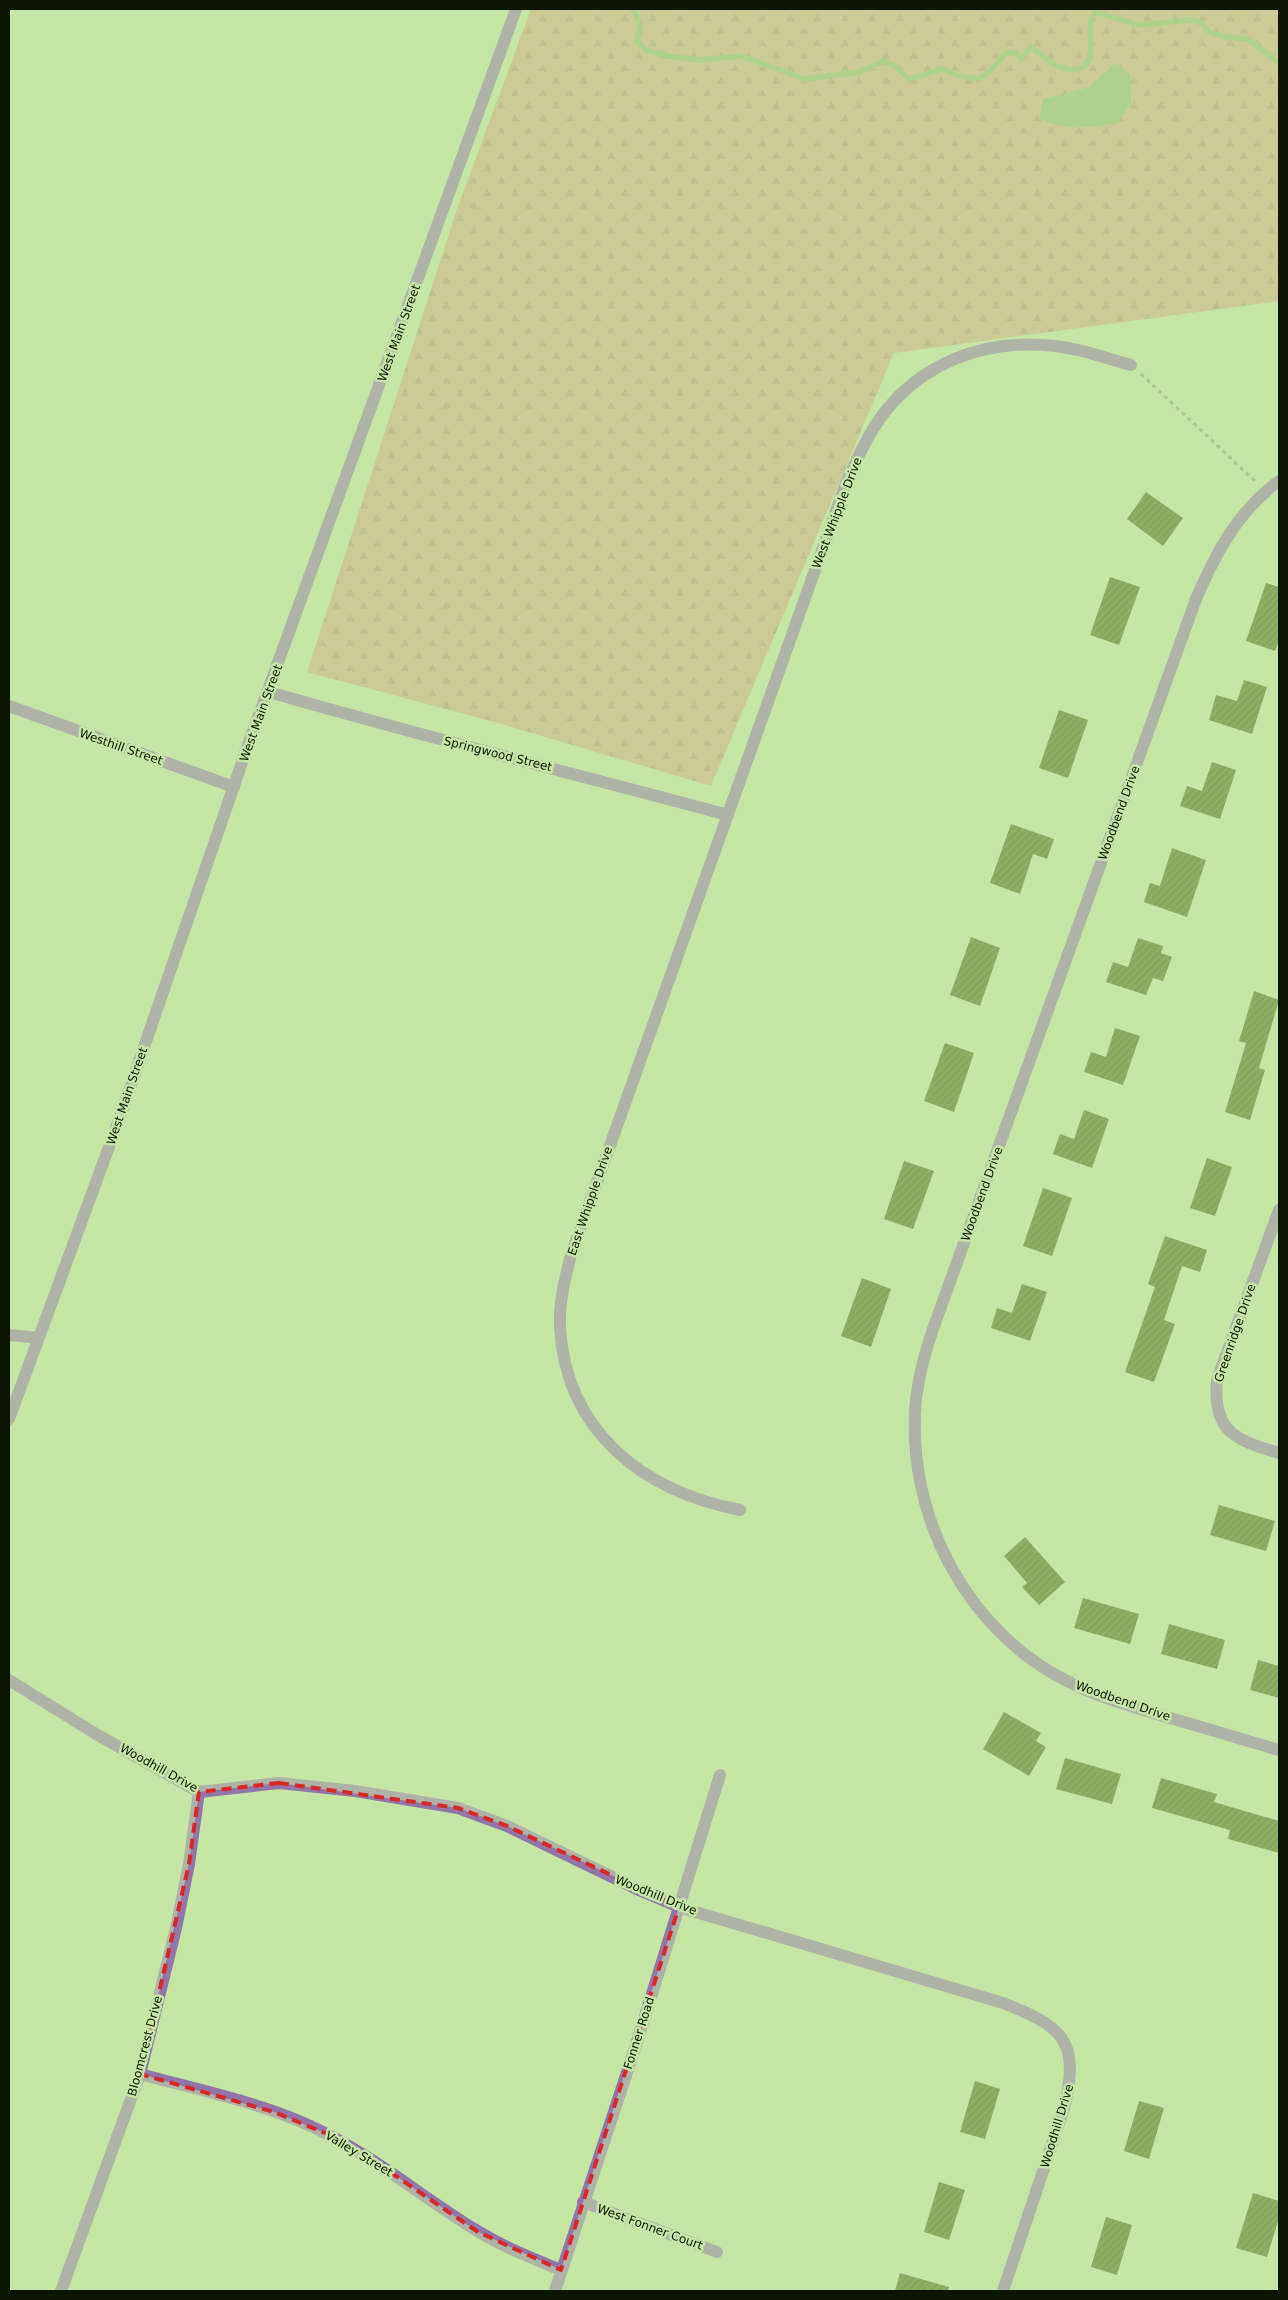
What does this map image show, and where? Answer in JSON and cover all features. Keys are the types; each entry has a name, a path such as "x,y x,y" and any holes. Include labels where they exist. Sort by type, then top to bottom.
{"street":[{"name":"West Main Street","path":"9,1419 117,1124 234,787 516,9"},
{"name":"West Whipple Drive","path":"728,815 846,483 874,428 896,399 920,378 947,362 975,351 1009,345 1043,345 1084,351 1131,365"},
{"name":"Woodbend Drive","path":"1279,481 1265,492 1238,520 1227,537 1196,599 933,1329 920,1375 915,1426 915,1450 924,1498 944,1556 966,1593 1000,1632 1041,1666 1086,1690 1125,1704 1279,1750"},
{"name":"Springwood Street","path":"269,692 406,732 566,771 728,815"},
{"name":"Westhill Street","path":"9,706 234,787"},
{"name":"East Whipple Drive","path":"728,815 571,1255 562,1292 560,1326 564,1359 576,1397 593,1426 614,1451 640,1472 674,1490 711,1504 740,1510"},
{"name":"Greenridge Drive","path":"1279,1210 1217,1380 1216,1396 1222,1420 1235,1436 1244,1442 1279,1453"},
{"path":"9,1335 38,1338"},
{"name":"Woodhill Drive","path":"9,1680 96,1734 199,1792 279,1783 355,1790 458,1808 507,1826 639,1890 679,1906 1003,2003 1038,2017 1051,2025 1063,2039 1072,2067 1067,2096 1003,2291"},
{"name":"Fonner Road","path":"555,2291 720,1774"},
{"name":"Bloomcrest Drive","path":"61,2291 140,2074 176,1928 189,1864 199,1792"},
{"name":"Valley Street","path":"140,2074 274,2112 325,2133 365,2154 478,2232 514,2251 561,2270"},
{"name":"West Fonner Court","path":"584,2202 717,2252"}],"path":[{"path":"1131,365 1212,439 1265,492"}],"highlighted area":[{"path":"279,1783 458,1808 507,1826 679,1907 561,2270 478,2232 365,2155 325,2133 274,2112 140,2074 189,1864 199,1792"}],"green space":[{"path":"531,9 1279,9 1279,301 894,353 711,786 498,723 307,672 457,209"}],"shaded area":[{"path":"1115,63 1131,76 1131,104 1117,124 1067,127 1048,122 1039,117 1043,99 1089,87"}],"building":[{"path":"1146,492 1183,518 1163,546 1127,519"},
{"path":"1110,577 1140,587 1119,645 1090,635"},
{"path":"1266,583 1279,587 1279,640 1275,651 1246,641"},
{"path":"1244,680 1267,687 1252,734 1209,720 1216,695 1237,701"},
{"path":"1059,710 1088,720 1068,778 1039,768"},
{"path":"1212,762 1236,770 1220,819 1180,806 1187,786 1202,791"},
{"path":"1011,824 1054,839 1047,859 1033,854 1020,894 990,883"},
{"path":"1172,848 1206,860 1187,917 1144,902 1150,883 1160,886"},
{"path":"971,937 1000,948 980,1006 950,995"},
{"path":"1138,938 1163,946 1161,953 1172,957 1163,981 1153,978 1146,995 1106,982 1113,962 1128,967"},
{"path":"1254,991 1279,1000 1259,1068 1265,1070 1250,1120 1225,1112 1246,1043 1239,1041"},
{"path":"1115,1028 1140,1036 1123,1085 1084,1072 1091,1052 1106,1057"},
{"path":"945,1043 974,1053 954,1112 924,1101"},
{"path":"1084,1110 1109,1119 1092,1168 1053,1154 1060,1134 1074,1139"},
{"path":"1207,1158 1232,1167 1215,1216 1190,1208"},
{"path":"904,1161 934,1171 913,1229 884,1219"},
{"path":"1043,1188 1072,1198 1052,1256 1023,1246"},
{"path":"1165,1236 1207,1250 1200,1272 1182,1266 1164,1320 1175,1324 1154,1382 1125,1372 1155,1287 1148,1284"},
{"path":"862,1278 891,1289 871,1347 841,1336"},
{"path":"1022,1284 1047,1292 1030,1341 991,1328 997,1308 1012,1313"},
{"path":"1219,1505 1275,1521 1266,1551 1210,1535"},
{"path":"1025,1537 1065,1582 1039,1605 1022,1587 1027,1583 1004,1556"},
{"path":"1083,1598 1139,1614 1130,1644 1074,1628"},
{"path":"1169,1624 1225,1640 1217,1669 1161,1654"},
{"path":"1258,1660 1279,1666 1279,1698 1250,1690"},
{"path":"1004,1712 1041,1733 1036,1741 1046,1747 1029,1776 983,1749"},
{"path":"1065,1758 1121,1774 1112,1804 1056,1789"},
{"path":"1161,1778 1217,1794 1214,1802 1279,1821 1279,1853 1228,1839 1230,1830 1152,1808"},
{"path":"975,2081 1000,2089 985,2139 960,2132"},
{"path":"1139,2101 1164,2108 1149,2159 1124,2151"},
{"path":"939,2182 965,2190 949,2240 924,2232"},
{"path":"1253,2193 1279,2201 1279,2218 1267,2257 1236,2248"},
{"path":"1106,2217 1132,2225 1117,2275 1091,2267"},
{"path":"900,2273 949,2287 948,2291 895,2291"}],"waterway":[{"path":"634,9 640,26 637,42 646,50 668,56 699,60 741,56 805,79 859,72 883,61 896,67 909,79 942,69 960,76 978,79 988,73 1006,53 1017,53 1021,59 1031,47 1046,59 1062,68 1075,69 1084,67 1090,54 1090,26 1096,12 1138,25 1192,20 1202,24 1209,32 1225,37 1247,39 1279,63"}]}
